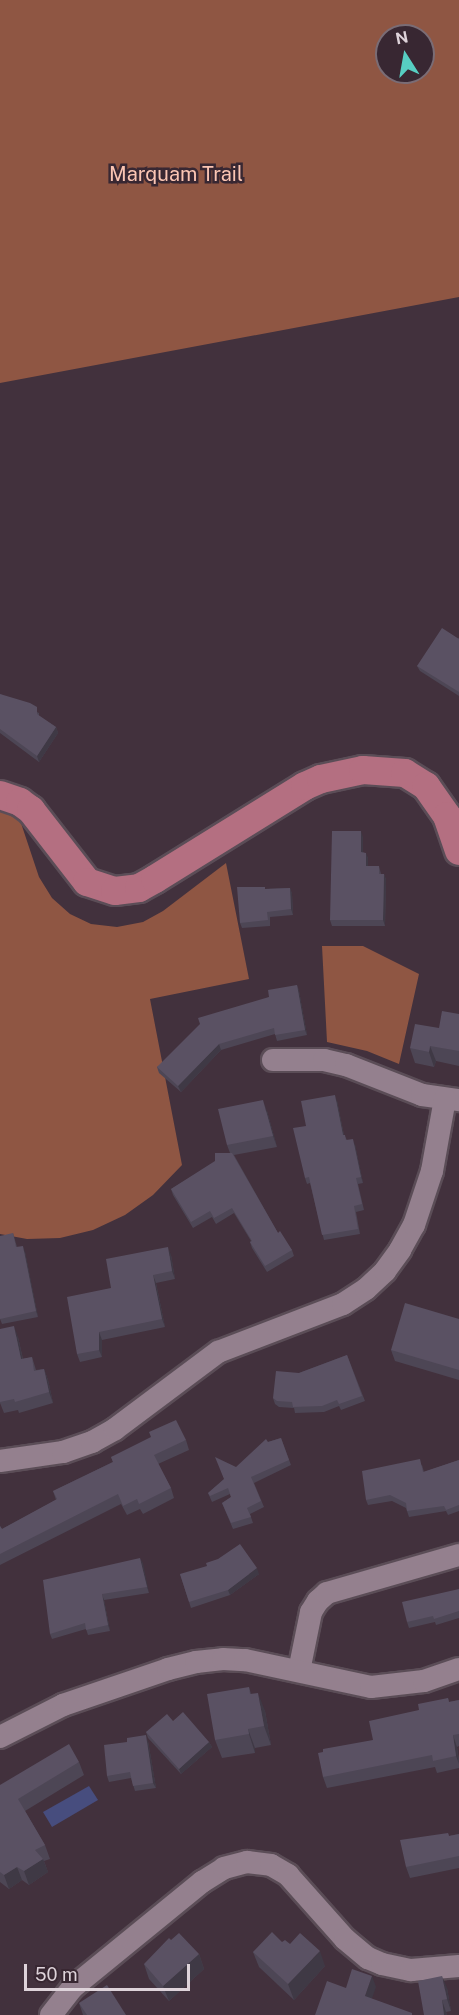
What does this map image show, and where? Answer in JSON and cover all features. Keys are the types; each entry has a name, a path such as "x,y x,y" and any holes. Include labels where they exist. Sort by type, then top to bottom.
{"main road":[{"path":"0,795 20,802 31,810 87,882 115,891 139,888 313,782 363,770 405,773 426,786 447,816 459,850"}],"street":[{"path":"0,1461 63,1452 92,1442 115,1429 218,1352 343,1304 366,1289 385,1271 400,1250 414,1225 452,1100 422,1095 346,1065 324,1060 273,1060"},
{"path":"299,1671 311,1612 327,1593 459,1555"},
{"path":"0,1737 63,1706 168,1669 196,1662 223,1659 245,1660 358,1686 384,1688 424,1681 459,1669"},
{"path":"51,2015 72,1988 202,1882 224,1868 247,1862 271,1865 288,1875 345,1939 368,1958 382,1964 411,1970 459,1966"}],"green space":[{"name":"Marquam Trail","path":"0,0 459,0 459,297 0,383"},
{"path":"0,808 12,814 21,823 39,877 52,898 70,914 91,924 117,927 143,922 163,911 226,863 249,979 150,999 182,1165 153,1195 125,1215 93,1230 60,1238 27,1239 0,1234"},
{"path":"322,946 363,946 419,974 399,1064 367,1051 327,1042"}],"water":[{"path":"89,1786 98,1800 52,1827 43,1812"}],"building":[{"path":"442,628 459,639 459,692 417,666"},
{"path":"0,694 37,707 37,714 56,727 37,756 0,729"},
{"path":"332,831 361,831 361,852 366,853 366,866 379,866 379,874 384,874 383,920 330,920"},
{"path":"237,887 290,888 291,909 267,912 268,920 240,923"},
{"path":"297,985 305,1030 275,1035 274,1028 219,1044 178,1086 157,1067 200,1024 198,1018 269,997 268,990"},
{"path":"442,1011 459,1014 459,1051 430,1046 429,1052 410,1048 415,1024 439,1028"},
{"path":"335,1095 343,1135 346,1140 353,1139 361,1177 356,1178 362,1204 354,1206 358,1229 322,1235 309,1177 305,1178 293,1128 306,1126 301,1101"},
{"path":"263,1100 273,1136 227,1145 218,1109"},
{"path":"215,1153 232,1153 278,1233 280,1231 292,1250 265,1266 232,1208 214,1218 210,1211 191,1222 171,1189 215,1161"},
{"path":"13,1233 16,1247 23,1246 36,1311 0,1319 0,1236"},
{"path":"168,1247 172,1271 153,1275 162,1319 99,1332 99,1350 77,1354 67,1297 111,1288 106,1259"},
{"path":"405,1303 459,1319 459,1370 391,1350"},
{"path":"14,1326 21,1359 32,1357 34,1371 44,1369 49,1392 15,1402 14,1399 0,1402 0,1329"},
{"path":"347,1355 362,1396 339,1404 337,1400 322,1406 293,1407 292,1402 277,1401 273,1398 276,1371 299,1373"},
{"path":"176,1420 186,1440 154,1455 171,1488 139,1504 137,1499 123,1506 118,1494 0,1554 0,1526 2,1529 57,1499 53,1491 113,1462 111,1457 151,1437 149,1432"},
{"path":"281,1438 289,1460 251,1477 261,1501 247,1508 251,1517 231,1523 222,1503 231,1497 228,1488 210,1496 208,1493 224,1479 215,1457 236,1467 266,1439 268,1442"},
{"path":"420,1459 423,1472 459,1460 459,1505 446,1510 444,1506 407,1511 406,1503 390,1495 366,1500 362,1471"},
{"path":"240,1544 257,1568 228,1590 189,1602 180,1574 207,1566 206,1563 218,1559"},
{"path":"140,1558 147,1587 102,1594 108,1625 86,1630 85,1623 50,1634 43,1580"},
{"path":"459,1589 459,1611 434,1619 433,1616 407,1622 402,1602"},
{"path":"249,1687 250,1694 258,1693 264,1726 248,1729 249,1734 215,1740 207,1694"},
{"path":"448,1698 449,1702 459,1700 459,1734 453,1735 456,1756 433,1761 432,1755 323,1777 318,1753 323,1752 323,1749 373,1740 369,1721 419,1710 418,1704"},
{"path":"183,1712 209,1742 179,1769 146,1732 167,1714 173,1721"},
{"path":"146,1735 153,1783 133,1786 130,1772 107,1776 104,1745 127,1742 127,1738"},
{"path":"69,1744 79,1762 18,1799 45,1845 35,1850 43,1859 24,1871 17,1867 4,1875 0,1872 0,1785"},
{"path":"448,1833 449,1836 459,1834 459,1856 406,1867 400,1840"},
{"path":"272,1932 282,1942 285,1940 290,1944 300,1933 320,1951 288,1984 253,1952"},
{"path":"179,1933 199,1954 163,1986 144,1964 169,1938 171,1940"},
{"path":"352,1969 372,1976 365,1996 412,2013 412,2015 315,2015 327,1981 346,1988"},
{"path":"442,1976 447,1999 442,2000 444,2015 424,2015 418,1981"},
{"path":"107,1985 126,2015 87,2015 79,2003"}]}
